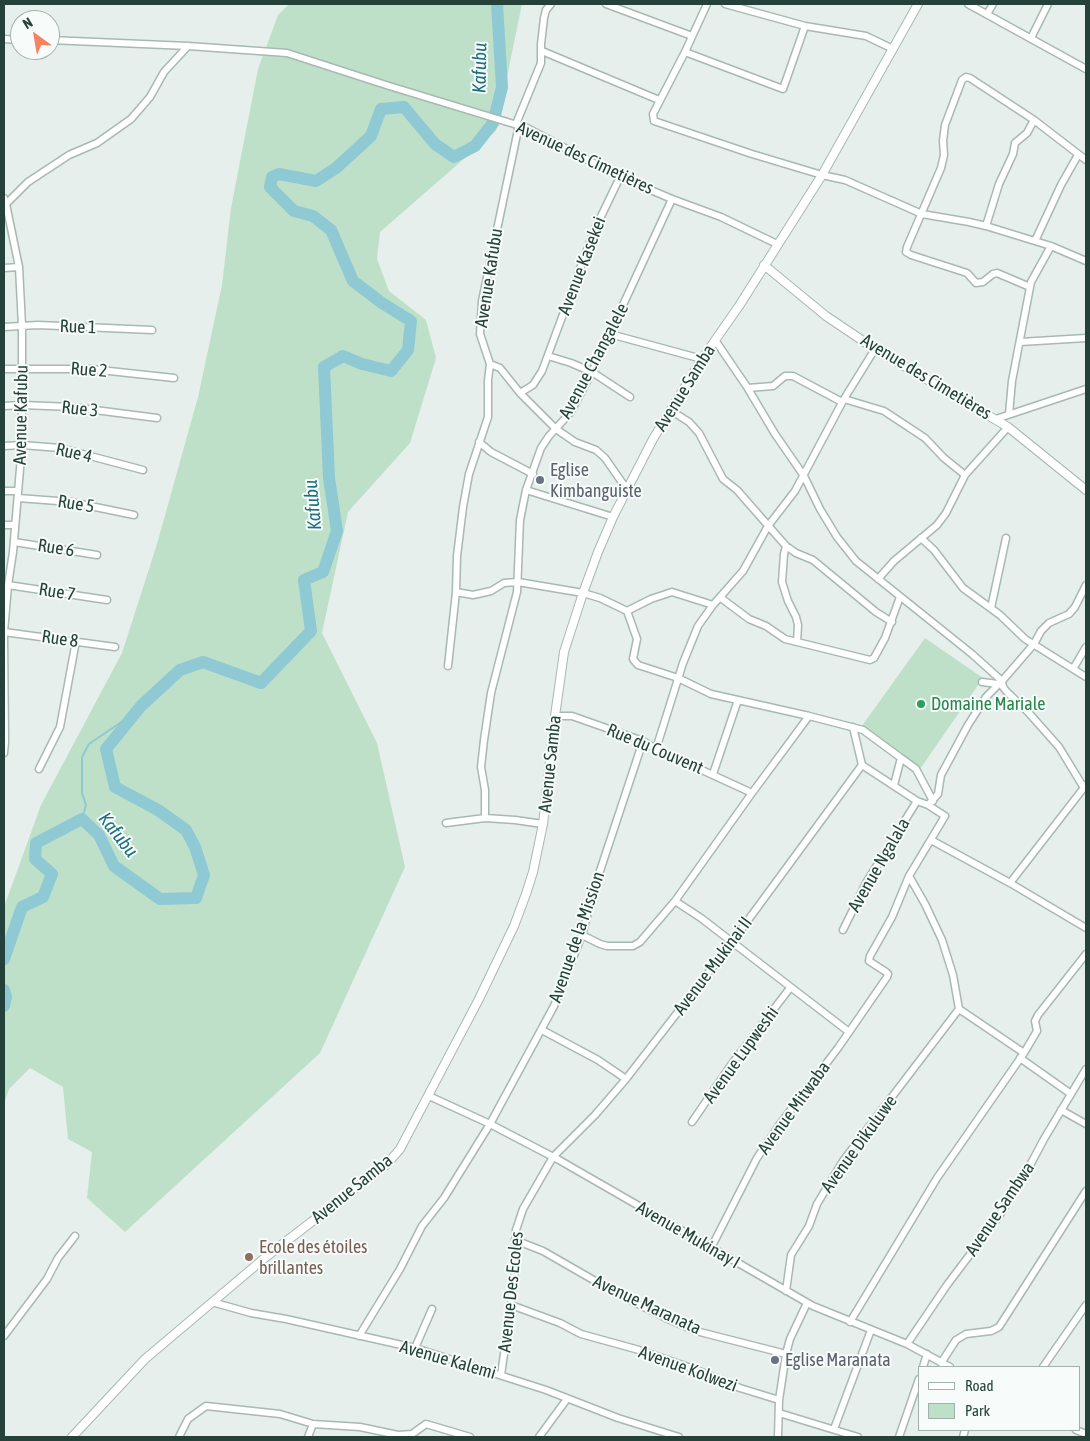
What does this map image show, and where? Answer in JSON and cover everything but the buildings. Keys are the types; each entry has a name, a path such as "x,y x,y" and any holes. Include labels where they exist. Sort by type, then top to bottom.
{"street":[{"name":"Avenue Kafubu","path":"448,666 463,507 469,474 488,417 490,364 480,334 482,301 517,125 542,63 541,44 544,18 546,10 552,4"},
{"path":"606,4 692,36"},
{"path":"707,4 685,52 652,114 654,121 752,154 845,180 922,214 986,226 1051,246 1086,261"},
{"path":"725,4 805,26 866,36 894,48"},
{"name":"Avenue Samba","path":"72,1437 146,1359 267,1256 387,1164 400,1149 514,926 533,872 543,824 564,652 583,593 613,517 670,410 822,175 918,4"},
{"path":"968,4 1085,66"},
{"path":"987,14 993,4"},
{"path":"1031,38 1048,4"},
{"path":"685,52 783,89 805,26"},
{"name":"Avenue des Cimetières","path":"60,40 287,52 386,86 527,128 620,177 672,199 721,216 777,244"},
{"path":"5,201 28,182 69,155 97,143 131,119 150,97 164,72 188,46"},
{"path":"542,51 659,100"},
{"path":"1030,287 997,273 983,282 976,283 967,273 906,252 940,168 944,155 945,125 962,80 966,77 970,78 1034,120 1086,160"},
{"path":"986,226 999,184 1013,154 1015,142 1027,133 1034,120"},
{"path":"1035,241 1061,185 1078,154"},
{"name":"Avenue Kasekei","path":"520,393 533,384 542,371 594,231 620,177"},
{"name":"Avenue Changalele","path":"485,818 482,767 485,729 491,692 517,592 520,520 526,490 541,448 570,412 592,372 672,199"},
{"name":"Avenue Kafubu","path":"4,753 5,598 14,542 22,445 22,326 19,267 5,201"},
{"path":"1009,414 1012,380 1030,287 1051,246"},
{"name":"Avenue des Cimetières","path":"764,265 791,285 826,316 875,349 1008,427 1086,490"},
{"path":"4,268 19,267"},
{"name":"Rue 1","path":"4,326 152,330"},
{"path":"610,334 702,359"},
{"path":"1020,342 1086,338"},
{"path":"715,340 804,476 820,509 837,537 856,561 972,654 1059,747 1085,787 1010,883"},
{"path":"656,749 678,678 698,626 742,571 768,526 795,491 843,401 875,349"},
{"path":"548,356 592,372 630,397"},
{"path":"490,364 500,368 520,393 556,429 575,442 596,450 605,458 628,491"},
{"name":"Rue 2","path":"4,369 91,369 174,378"},
{"path":"748,388 773,386 785,376 793,376 843,401 884,411 925,438 944,458 965,475"},
{"path":"996,419 1086,389"},
{"name":"Rue 3","path":"4,406 72,407 157,418"},
{"path":"670,410 689,422 699,433 723,479 737,490 786,546 796,553 813,560 876,612 892,622"},
{"path":"878,580 894,561 937,524 946,513 965,475 1008,427"},
{"path":"479,442 491,452 533,474"},
{"name":"Rue 4","path":"4,446 22,445 60,448 143,470"},
{"path":"526,490 613,517"},
{"name":"Rue 5","path":"4,491 134,515"},
{"path":"4,525 15,525"},
{"path":"921,538 934,550 963,588 1000,615 1017,633 1086,677"},
{"path":"990,608 1006,538"},
{"name":"Rue 6","path":"14,542 97,556"},
{"path":"786,546 782,582 798,624 797,642"},
{"path":"456,592 473,595 491,591 504,583 518,582 583,593 600,598 627,611 637,639 633,659 638,665 678,678 711,694 863,730 916,769 930,803 945,816 908,876 925,904 942,940 959,1009 1072,1094"},
{"name":"Rue 7","path":"8,585 107,600"},
{"path":"930,803 938,794 941,775 968,725 986,697 1034,644 1041,632 1050,623 1068,614 1083,600 1086,585"},
{"path":"627,611 650,599 672,592 713,605"},
{"path":"721,598 749,619 766,626 785,639 870,660 874,658 892,622 900,597"},
{"name":"Rue 8","path":"4,632 115,647"},
{"path":"39,769 60,727 76,641"},
{"path":"1073,669 1086,647"},
{"path":"982,682 1000,683"},
{"path":"713,774 738,700"},
{"name":"Rue du Couvent","path":"555,716 572,716 643,741 656,749 752,793"},
{"path":"582,934 607,946 633,946 640,942 675,901 809,716"},
{"path":"853,727 862,765 917,801 930,803"},
{"name":"Avenue de la Mission","path":"359,1336 400,1269 422,1226 444,1198 490,1124 554,1006 582,934 643,741"},
{"path":"894,785 901,758"},
{"name":"Avenue Mukinai II","path":"553,1157 595,1115 626,1080 732,942 862,765"},
{"name":"Avenue Ngalala","path":"843,930 870,876 917,801"},
{"path":"446,823 485,818 543,824"},
{"path":"930,840 1010,883 1086,928"},
{"name":"Avenue Mitwaba","path":"711,1248 757,1158 849,1032 888,974 872,963 870,956 892,917 908,876"},
{"path":"675,901 701,918 849,1032"},
{"path":"850,1322 937,1178 1022,1056 1037,1031 1035,1022 1038,1015 1086,954"},
{"name":"Avenue Lupweshi","path":"692,1122 790,988"},
{"name":"Avenue Dikuluwe","path":"786,1291 791,1255 809,1226 817,1204 842,1161 959,1009"},
{"path":"542,1030 598,1060 626,1080"},
{"name":"Avenue Sambwa","path":"907,1344 946,1285 999,1216 1086,1069"},
{"name":"Avenue Mukinay I","path":"428,1096 490,1124 553,1157 807,1303 907,1344 948,1366"},
{"path":"1062,1110 1086,1124"},
{"name":"Avenue Des Ecoles","path":"501,1375 515,1270 516,1230 523,1209 553,1157"},
{"path":"941,1363 956,1340 966,1334 991,1332 999,1327 1086,1191"},
{"path":"4,1336 75,1236"},
{"name":"Avenue Maranata","path":"515,1240 543,1251 608,1288 696,1331 786,1354"},
{"name":"Avenue Kalemi","path":"212,1302 251,1313 415,1348 546,1390 679,1437"},
{"path":"778,1437 779,1400 786,1354 790,1339 807,1303"},
{"name":"Avenue Kolwezi","path":"511,1305 560,1322 581,1334 648,1353 740,1388 779,1400"},
{"path":"1044,1366 1084,1314 1086,1305"},
{"path":"415,1348 432,1309"},
{"path":"834,1429 872,1330"},
{"path":"923,1366 927,1354"},
{"path":"899,1437 918,1382"},
{"path":"539,1437 567,1399"},
{"path":"179,1437 188,1420 206,1406 280,1414 313,1424 366,1428 398,1435 412,1434 426,1424 470,1437"},
{"path":"779,1413 858,1437"},
{"path":"308,1437 313,1424"}],"green space":[{"path":"289,4 522,4 496,131 380,232 377,259 389,291 426,320 436,358 410,443 348,512 322,633 377,743 405,867 320,1053 125,1232 87,1198 92,1152 68,1139 63,1087 30,1068 9,1089 4,1104 4,907 41,805 122,653 157,544 198,397 222,285 231,208 258,69 278,15"},
{"name":"Domaine Mariale","path":"925,638 983,678 918,772 859,730"}],"waterway":[{"name":"Kafubu","path":"4,959 22,907 43,897 52,874 35,859 36,843 82,819 99,835 114,866 160,899 196,898 204,875 195,847 186,830 158,810 115,787 106,749 141,706 180,670 203,662 261,683 311,631 304,580 323,572 337,531 329,478 324,367 343,356 362,364 391,371 408,350 411,321 382,303 353,281 331,230 313,216 294,211 270,187 272,177 279,174 316,181 336,168 371,136 381,109 404,107 435,144 454,157 475,146 493,123 502,87 497,4"},
{"path":"82,819 86,805 82,793 82,757 89,744 136,712"},
{"name":"Kafubu","path":"4,990 6,997 4,1006"}],"place":[{"name":"Eglise Kimbanguiste","path":"540,480"},
{"name":"Domaine Mariale","path":"921,704"},
{"name":"Ecole des étoiles brillantes","path":"249,1257"},
{"name":"Eglise Maranata","path":"775,1360"}]}
